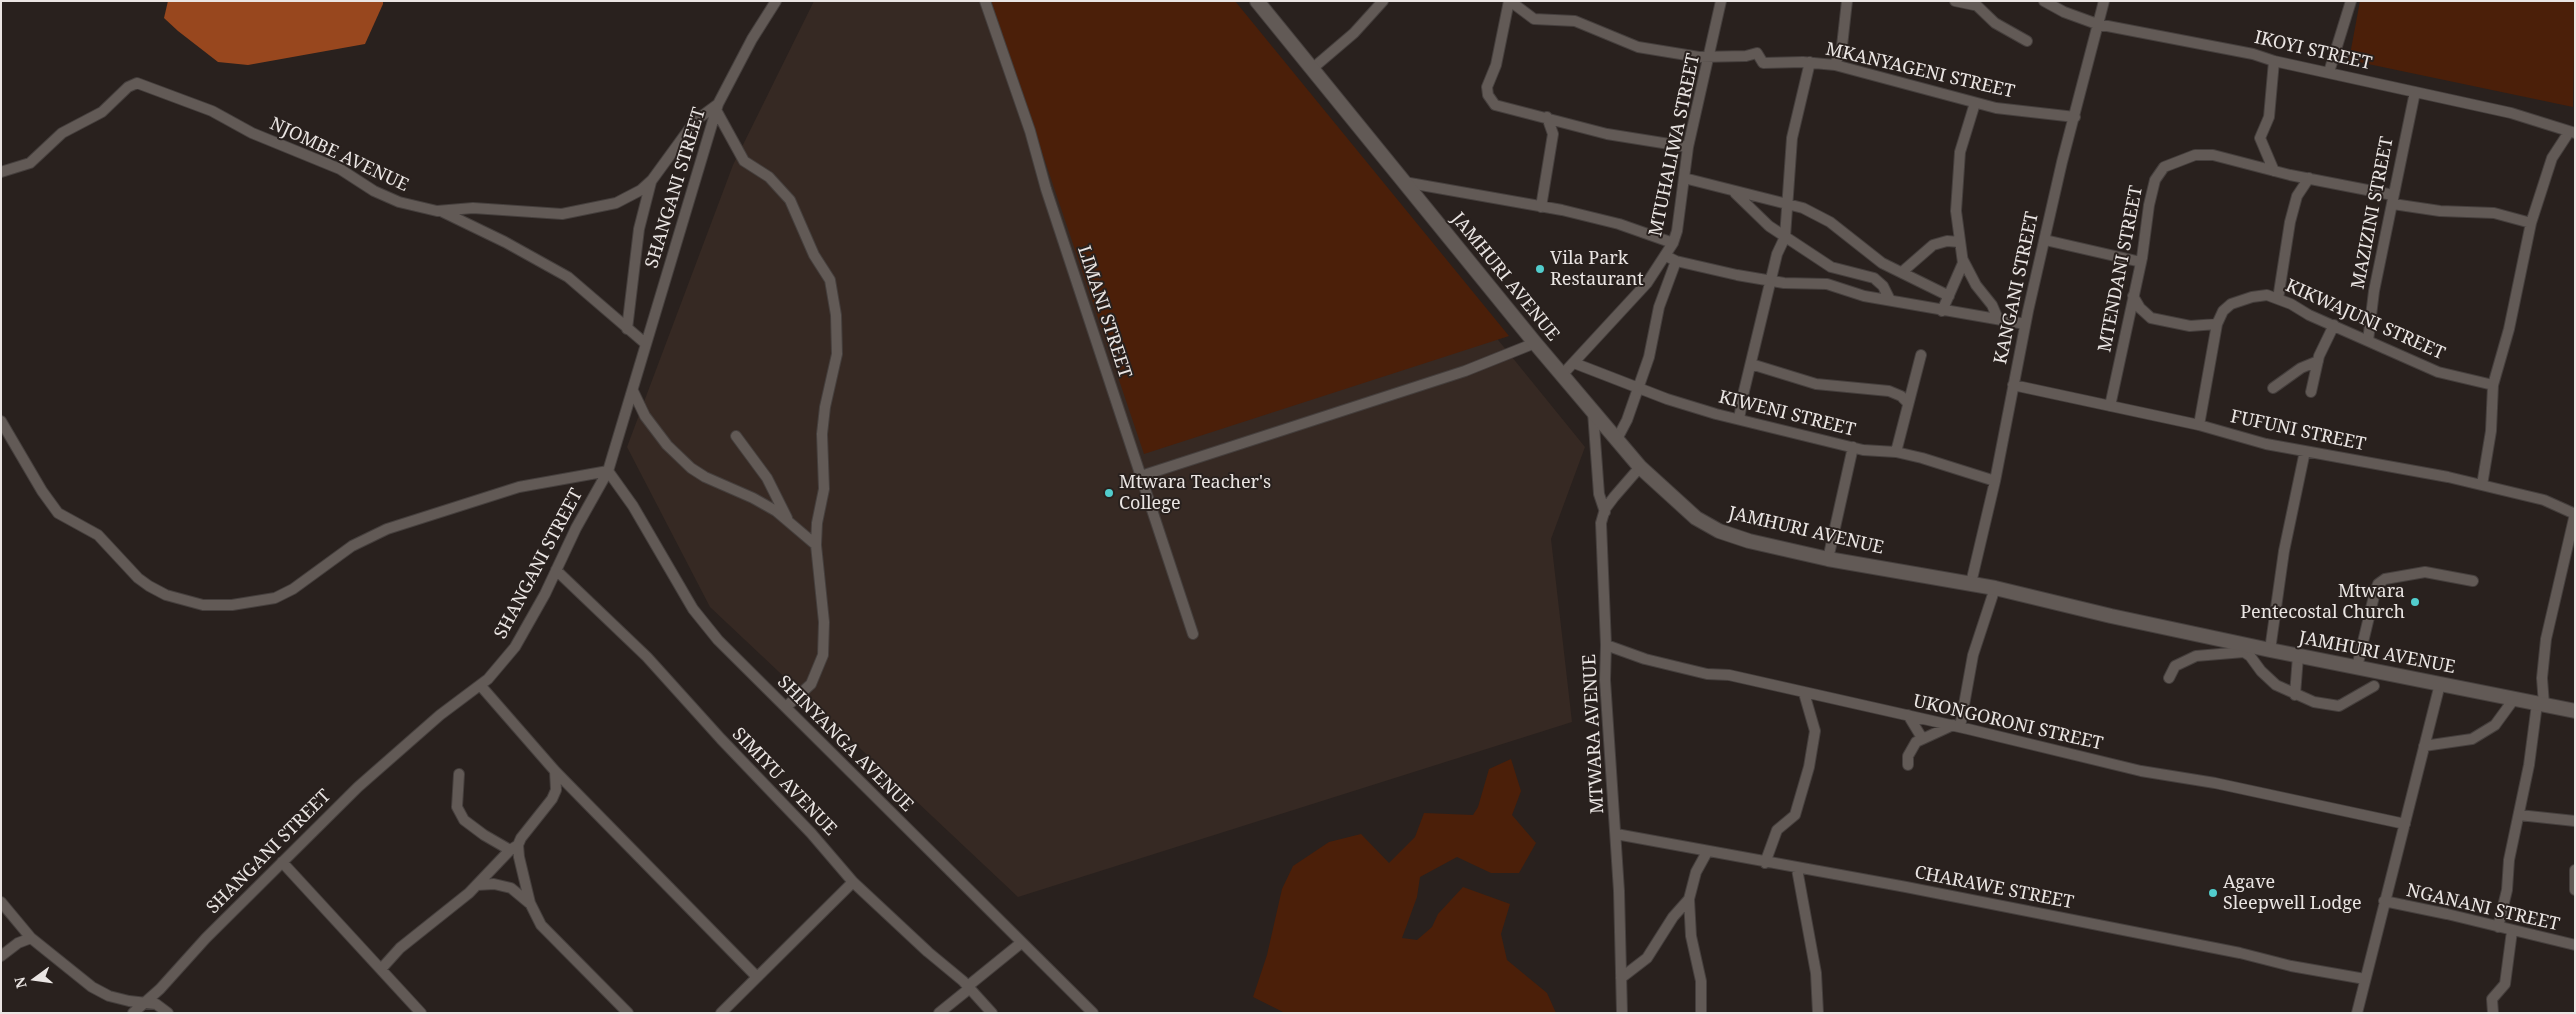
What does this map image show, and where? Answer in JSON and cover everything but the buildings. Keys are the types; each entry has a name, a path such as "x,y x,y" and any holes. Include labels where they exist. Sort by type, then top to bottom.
{"street":[{"name":"SHANGANI STREET","path":"132,1013 147,1001 206,938 358,786 440,715 480,685 511,652 608,471 717,107 752,39 776,1"},
{"name":"LIMANI STREET","path":"985,1 1030,131 1046,189 1192,634"},
{"name":"JAMHURI AVENUE","path":"1257,1 1535,343 1640,467 1696,518 1719,531 1749,541 1828,559 1971,583 2298,656 2575,711"},
{"path":"1313,68 1354,33 1383,1"},
{"path":"1688,147 1607,134 1495,105 1488,95 1488,83 1496,64 1510,1 1534,19 1575,21 1638,47 1699,57 1746,56 1757,53 1763,63 1810,62"},
{"name":"MTUHALIWA STREET","path":"1562,375 1647,282 1666,256 1672,243 1677,231 1688,147 1721,1"},
{"path":"1836,65 1842,46 1847,1"},
{"path":"1955,1 1973,3 1995,23 2027,41"},
{"name":"IKOYI STREET","path":"2044,1 2064,12 2097,24 2254,54 2274,61 2511,113 2572,132"},
{"name":"KANGANI STREET","path":"1971,583 1995,481 2025,324 2062,162 2104,1"},
{"path":"2329,72 2351,1"},
{"path":"2274,61 2269,117 2260,138 2274,170"},
{"name":"MKANYAGENI STREET","path":"1739,419 1777,254 1785,237 1792,138 1810,62 1836,65 1996,108 2075,118"},
{"name":"NJOMBE AVENUE","path":"1,172 30,163 62,133 102,112 130,86 137,83 212,111 252,132 340,169 383,195 412,206 442,212 473,208 562,214 616,203 641,190 652,180 694,121 717,107"},
{"name":"MAZIZINI STREET","path":"2368,341 2372,300 2415,92"},
{"path":"1975,102 1960,152 1956,211 1963,260 1976,285 1992,305 1998,319"},
{"path":"717,107 744,161 769,177 790,200 814,255 830,280 836,315 838,342 836,364 824,407 822,434 824,489 817,523 816,545 824,617 823,655 811,684 786,707"},
{"path":"1541,207 1553,134 1547,117"},
{"path":"2482,485 2492,424 2493,385 2509,329 2531,223 2552,158 2572,132"},
{"name":"MTENDANI STREET","path":"2110,406 2141,262 2152,190 2158,172 2178,160 2204,155 2309,178 2440,211 2494,212 2531,223"},
{"path":"2290,175 2298,196"},
{"path":"1684,178 1735,193 1786,202 1804,208 1830,222 1882,263 1949,296"},
{"path":"2278,299 2285,248 2298,196 2309,178"},
{"path":"628,329 639,228 652,180"},
{"path":"1403,182 1541,207 1619,224 1672,243"},
{"path":"1735,193 1769,226 1836,270 1874,278 1883,286 1890,300"},
{"path":"442,212 505,242 568,277 646,344"},
{"path":"2045,240 2141,262"},
{"path":"1902,272 1933,245 1947,241 1960,242"},
{"path":"1666,256 1676,261 1771,280 1827,284 1864,296 2025,324"},
{"path":"1942,311 1960,273 1963,260"},
{"path":"1617,439 1627,420 1649,357 1662,299 1676,261"},
{"path":"2133,296 2144,313 2152,318 2190,326 2217,324"},
{"name":"KIKWAJUNI STREET","path":"2199,424 2217,324 2223,311 2238,300 2267,296 2278,299 2438,372 2493,385"},
{"path":"2311,392 2318,361 2334,325"},
{"path":"1141,476 1466,371 1535,343"},
{"path":"1896,452 1922,355"},
{"path":"2273,388 2301,368 2318,361"},
{"name":"KIWENI STREET","path":"1574,363 1684,404 1853,448 1874,452 1896,452 1946,464 1995,481"},
{"path":"1751,364 1816,384 1889,391 1901,396 1908,403"},
{"name":"FUFUNI STREET","path":"2013,385 2199,424 2266,444 2393,466 2482,485 2544,500 2575,514"},
{"path":"633,391 645,416 684,462 705,478 753,498 787,520 816,545"},
{"path":"1592,410 1599,494 1605,512"},
{"path":"1,421 42,491 58,513 98,536 138,578 149,586 166,595 203,605 238,604 275,598 293,590 352,546 387,529 519,487 608,471"},
{"path":"736,436 767,478 787,520"},
{"path":"1828,559 1853,448"},
{"path":"2270,650 2284,551 2305,451"},
{"name":"MTWARA AVENUE","path":"1622,1013 1616,834 1605,680 1606,645 1601,523 1614,497 1640,467"},
{"name":"SHINYANGA AVENUE","path":"608,471 633,506 693,609 718,640 1093,1013"},
{"path":"2498,927 2507,890 2509,860 2540,705 2546,639 2570,557 2575,514"},
{"name":"SIMIYU AVENUE","path":"556,570 647,656 721,739 812,833 853,882 928,952 969,987 992,1013"},
{"path":"2357,667 2378,584 2385,579 2425,572 2473,581"},
{"path":"1908,765 1911,748 1922,738 1956,726 1973,655 1995,588"},
{"name":"UKONGORONI STREET","path":"1606,645 1645,659 1908,715 2141,771 2224,785 2405,824"},
{"path":"2169,678 2175,666 2196,656 2244,652 2250,656 2261,671 2276,685 2314,702 2339,706 2374,686"},
{"path":"2295,695 2298,656"},
{"path":"2357,1013 2424,746 2436,709 2440,684"},
{"path":"480,685 555,771 756,976"},
{"path":"1765,862 1777,830 1795,815 1809,767 1815,731 1804,693"},
{"path":"2424,746 2472,739 2496,725 2514,699"},
{"path":"1908,715 1922,738"},
{"path":"382,968 400,948 477,885 514,848 552,799 556,790 555,771"},
{"path":"459,774 457,807 464,820 478,832 514,848 519,857 530,904 541,925 628,1013"},
{"path":"2518,815 2575,821"},
{"name":"CHARAWE STREET","path":"1616,834 1797,869 1906,887 2240,954 2291,966 2365,979"},
{"path":"1702,1013 1700,976 1691,936 1689,899 1696,872 1707,852"},
{"path":"282,862 382,968 421,1013"},
{"path":"1797,869 1816,973 1818,1013"},
{"path":"2575,870 2575,890"},
{"path":"721,1013 756,976 853,882"},
{"path":"477,885 494,884 511,888 530,904"},
{"path":"1621,978 1646,958 1673,917 1689,899"},
{"path":"1,902 31,938 100,992 129,1001 147,1001 156,1004 168,1013"},
{"name":"NGANANI STREET","path":"2384,902 2447,914 2575,945"},
{"path":"2493,1013 2492,999 2504,984 2512,931"},
{"path":"1,956 18,944 31,938"},
{"path":"938,1013 1021,942"}],"shaded area":[{"path":"168,1 383,1 383,4 365,44 248,65 218,62 178,31 164,18"},
{"name":"Mtwara Teacher's College","path":"814,1 1223,1 1585,447 1551,539 1572,722 1018,897 710,607 627,447 733,165"},
{"path":"991,1 1235,1 1509,336 1144,454"},
{"path":"2360,1 2575,1 2573,107 2349,60"},
{"path":"1511,759 1521,791 1512,815 1536,843 1519,873 1491,873 1457,857 1420,877 1417,897 1402,938 1417,940 1432,927 1438,914 1463,887 1510,904 1501,934 1507,960 1547,993 1556,1013 1285,1013 1253,997 1267,955 1282,889 1293,866 1329,842 1361,834 1389,863 1415,837 1424,813 1473,815 1478,807 1489,769"}],"place":[{"name":"Vila Park Restaurant","path":"1540,269"},
{"name":"Mtwara Teacher's College","path":"1109,493"},
{"name":"Mtwara Pentecostal Church","path":"2415,602"},
{"name":"Agave Sleepwell Lodge","path":"2213,893"}]}
